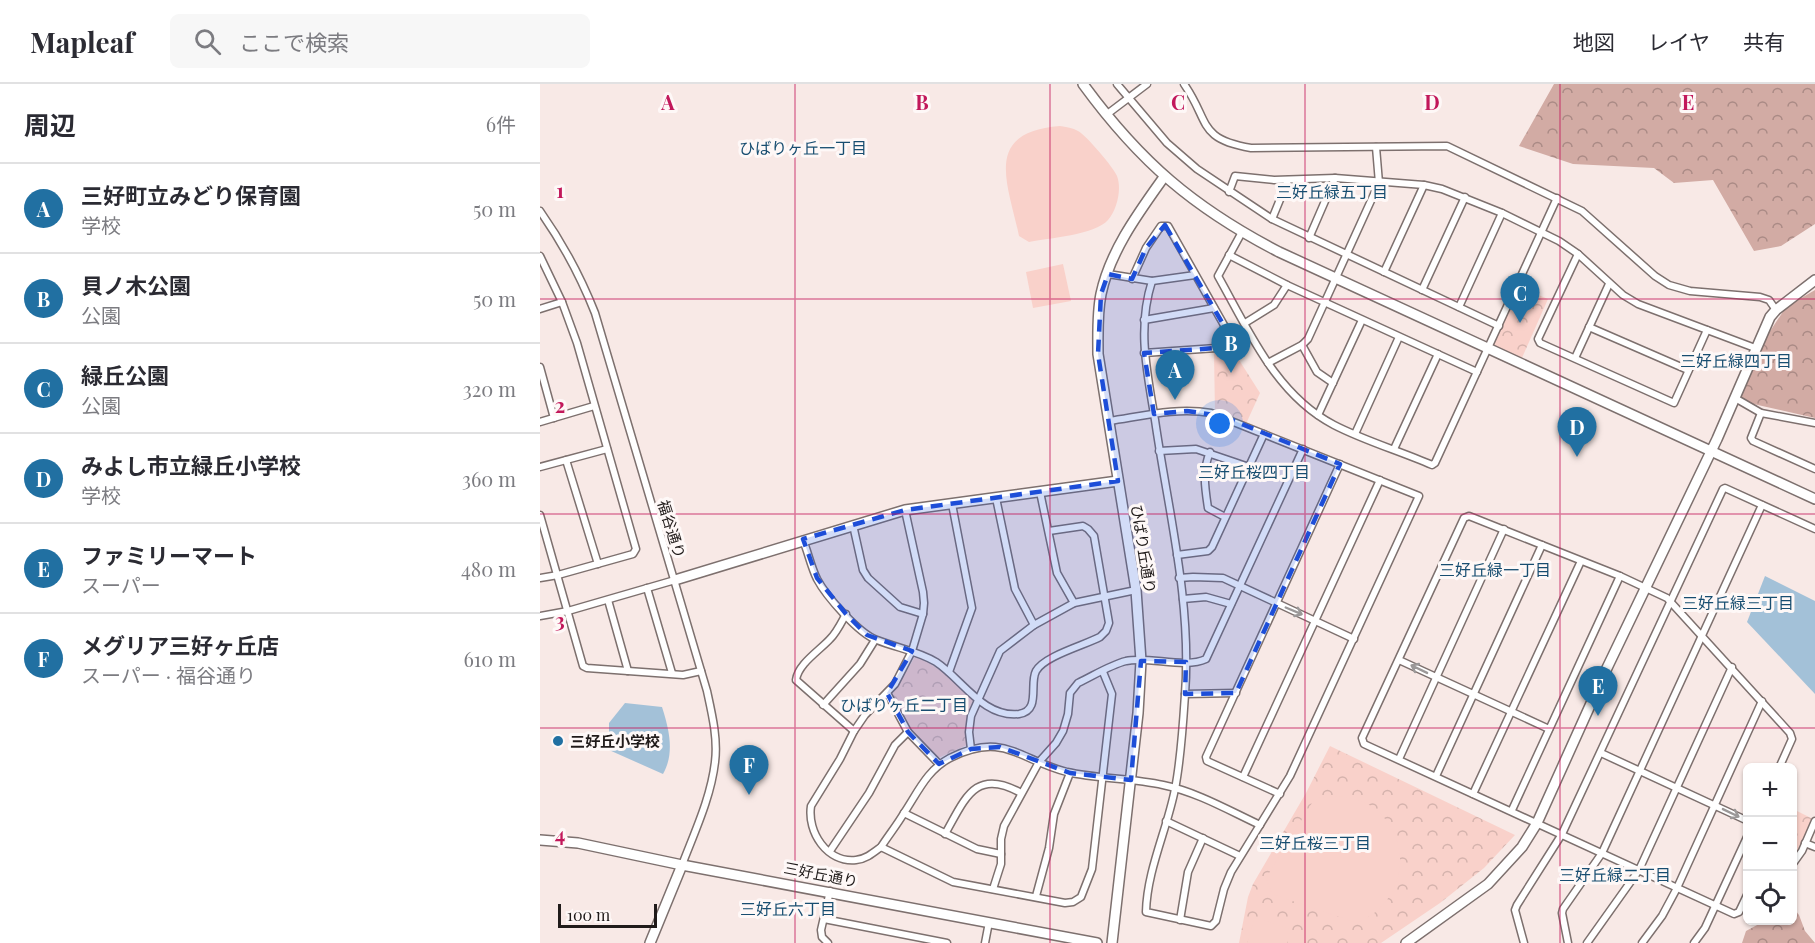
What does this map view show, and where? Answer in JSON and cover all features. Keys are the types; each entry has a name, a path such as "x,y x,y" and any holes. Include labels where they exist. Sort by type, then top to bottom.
{"street":[{"path":"1083,84 1106,115 1164,177 1203,207 1242,232 1336,279 1815,499"},
{"path":"1117,84 1167,143 1229,192 1272,219 1309,238 1499,326"},
{"path":"1106,115 1147,84"},
{"path":"1184,84 1204,123 1224,142 1251,148 1448,146 1582,211 1655,276 1669,285 1690,291 1760,297 1769,300 1776,310"},
{"path":"1268,363 1302,345 1308,339 1379,183 1376,147"},
{"path":"1229,192 1235,176 1288,180 1335,178 1424,185 1465,197 1559,241 1578,254 1609,284 1638,304 1755,348"},
{"name":"ひばり丘通り","path":"1112,943 1142,661 1136,590 1098,354 1101,294 1125,234 1164,177"},
{"path":"1309,238 1335,178"},
{"path":"1272,219 1288,180"},
{"path":"1383,272 1424,185"},
{"path":"1422,290 1465,197"},
{"path":"1242,232 1218,276 1268,363 1289,390 1318,415 1336,426 1432,465 1435,464 1557,198"},
{"name":"福谷通り","path":"540,212 564,246 580,276 595,313 675,580 713,719 716,760 707,801 682,865"},
{"path":"1459,307 1502,213"},
{"path":"1132,279 1146,248 1161,226 1168,226 1233,341 1231,347 1144,353"},
{"path":"1578,254 1538,339 1540,343 1674,403 1707,330"},
{"path":"1229,255 1287,285 1477,372"},
{"path":"540,256 562,302 577,343 636,552 558,576 540,578"},
{"path":"1108,274 1152,281 1195,275"},
{"path":"1406,943 1488,884 1522,846 1538,823 1607,668 1711,451 1770,317 1815,280"},
{"path":"1109,421 1154,414 1187,411 1211,413 1417,494 1419,500 1280,794 1240,856 1224,889 1215,923 1210,926 1146,912 1147,890 1175,788 1186,662 1183,599 1177,555 1159,451 1154,414 1144,353 1146,299 1152,281"},
{"path":"1575,358 1609,284"},
{"path":"1245,323 1274,304 1287,285"},
{"path":"540,309 562,302"},
{"path":"1144,320 1214,308"},
{"path":"1318,415 1362,320"},
{"path":"1589,327 1688,370"},
{"path":"1355,434 1399,337"},
{"path":"1302,345 1317,372 1333,383"},
{"path":"1394,449 1438,354"},
{"path":"540,367 554,418"},
{"path":"1735,398 1761,413 1815,423"},
{"path":"540,422 594,406"},
{"path":"1761,413 1751,438 1753,441 1815,469"},
{"path":"1177,555 1210,550 1264,434"},
{"path":"1159,451 1191,448 1210,452 1249,467"},
{"path":"540,467 607,449"},
{"path":"993,889 1001,864 1001,839 1004,826 1039,762 1056,743 1063,731 1073,689 1078,683 1126,661 1186,662 1206,659 1303,449"},
{"path":"1210,452 1204,480 1208,508 1225,517"},
{"path":"566,460 598,564"},
{"path":"1280,794 1206,760 1340,464"},
{"path":"1243,777 1380,480"},
{"path":"540,616 568,612 905,510 1118,482"},
{"path":"1524,943 1516,908 1562,834 1725,488 1815,529"},
{"path":"1040,492 1057,573 1074,603"},
{"path":"996,498 1015,589 1034,625"},
{"path":"949,672 972,608 952,504"},
{"path":"1568,943 1563,909 1602,853 1762,505"},
{"path":"905,510 923,592 923,614 912,651 899,677 854,731 811,806 810,822 816,838 840,857 857,860 870,856 880,847 925,779 939,764 971,749 994,747 1006,748 1070,773 1152,782 1175,788 1198,795 1260,825"},
{"path":"540,515 583,666 683,675 701,671"},
{"path":"1743,903 1737,914 1716,905 1364,744 1362,738 1464,518 1469,516 1620,576 1672,602 1792,735 1781,763"},
{"path":"853,525 863,570 868,579 900,607 923,614"},
{"path":"803,539 817,578 846,614 867,635 938,663 978,700 1006,712 1019,714 1033,703 1035,675 1042,664 1097,639 1106,631 1109,623 1096,541 1091,532 1081,526 1049,531"},
{"path":"1399,759 1504,529"},
{"path":"1436,776 1542,545"},
{"path":"1473,794 1581,561"},
{"path":"1512,810 1620,576"},
{"path":"1179,579 1215,577 1240,585 1354,639"},
{"path":"647,588 672,673"},
{"path":"971,749 969,725 1000,651 1034,625 1074,603 1136,590"},
{"path":"1183,599 1206,597 1231,604"},
{"path":"608,600 628,671"},
{"path":"846,614 831,638 806,663 796,680 854,731"},
{"path":"823,705 860,664 875,640"},
{"path":"1399,660 1549,729"},
{"path":"1587,943 1639,870 1732,667"},
{"path":"880,847 947,880 1070,903 1078,900 1084,894 1093,861 1112,694 1103,672"},
{"path":"887,693 908,732 939,764"},
{"path":"1185,694 1236,693"},
{"path":"1641,943 1662,916 1677,888 1762,701"},
{"path":"830,850 869,793 895,745 908,732"},
{"path":"1602,753 1743,819"},
{"path":"1036,896 1049,848 1054,814 1070,773"},
{"path":"945,834 966,797 978,787 998,784 1021,793"},
{"path":"904,813 983,851 1001,854"},
{"path":"1166,821 1240,856"},
{"path":"1797,857 1815,821"},
{"path":"1180,920 1188,872 1203,838"},
{"name":"三好丘通り","path":"540,840 578,843 682,865 830,891 1096,943"},
{"path":"1805,843 1815,847"},
{"path":"1694,943 1706,928 1743,846"},
{"path":"650,943 682,865"},
{"path":"828,943 822,937 830,891"},
{"path":"824,920 947,943"},
{"path":"985,943 989,922"}],"highlighted area":[{"path":"1165,225 1233,341 1231,347 1144,353 1154,414 1187,411 1222,416 1340,464 1236,693 1185,694 1186,662 1141,661 1131,780 1070,773 1000,747 971,749 939,764 908,732 887,693 912,651 867,635 846,614 817,578 803,539 905,510 1118,481 1098,354 1101,294 1108,274 1132,279 1146,248"}],"green space":[{"path":"1554,84 1815,84 1815,224 1781,246 1754,251 1713,180 1674,183 1654,168 1573,164 1519,146"},
{"path":"1060,126 1074,129 1082,134 1105,159 1117,176 1118,199 1111,216 1102,225 1082,232 1029,242 1019,236 1010,197 1006,163 1010,149 1019,138 1035,130"},
{"path":"1063,264 1071,301 1033,308 1026,272"},
{"path":"1519,287 1548,299 1521,360 1491,346"},
{"path":"1815,290 1815,418 1740,401 1761,345 1786,307"},
{"path":"1234,352 1260,393 1245,426 1215,413 1214,353"},
{"path":"916,655 943,672 974,699 966,727 967,745 936,759 909,727 892,695"},
{"path":"1330,746 1515,835 1484,868 1440,903 1381,943 1239,943 1248,897 1253,884 1306,793"},
{"path":"1340,796 1368,804 1385,819 1395,835 1400,852 1400,869 1387,900 1374,913 1357,923 1272,894 1266,878 1315,798"},
{"path":"1797,811 1813,819 1797,853"},
{"path":"1797,912 1805,931 1815,943 1742,943 1746,931 1757,925 1797,925"},
{"path":"1255,917 1291,929 1287,943 1247,943"}],"water":[{"path":"1765,576 1815,601 1815,694 1747,622"},
{"path":"625,703 662,707 669,732 670,749 663,774 609,750 609,723"}],"place":[{"name":"緑丘公園","path":"1520,323"},
{"name":"貝ノ木公園","path":"1231,373"},
{"name":"三好町立みどり保育園","path":"1175,400"},
{"name":"みよし市立緑丘小学校","path":"1577,457"},
{"name":"ファミリーマート","path":"1598,716"},
{"name":"三好丘小学校","path":"558,741"},
{"name":"メグリア三好ヶ丘店","path":"749,795"}],"district":[{"name":"ひばりヶ丘一丁目","path":"803,147"},
{"name":"三好丘緑五丁目","path":"1332,191"},
{"name":"三好丘緑四丁目","path":"1736,360"},
{"name":"三好丘桜四丁目","path":"1254,471"},
{"name":"三好丘緑一丁目","path":"1495,569"},
{"name":"三好丘緑三丁目","path":"1738,602"},
{"name":"ひばりヶ丘二丁目","path":"904,704"},
{"name":"三好丘桜三丁目","path":"1315,842"},
{"name":"三好丘緑二丁目","path":"1615,874"},
{"name":"三好丘六丁目","path":"788,908"}]}
